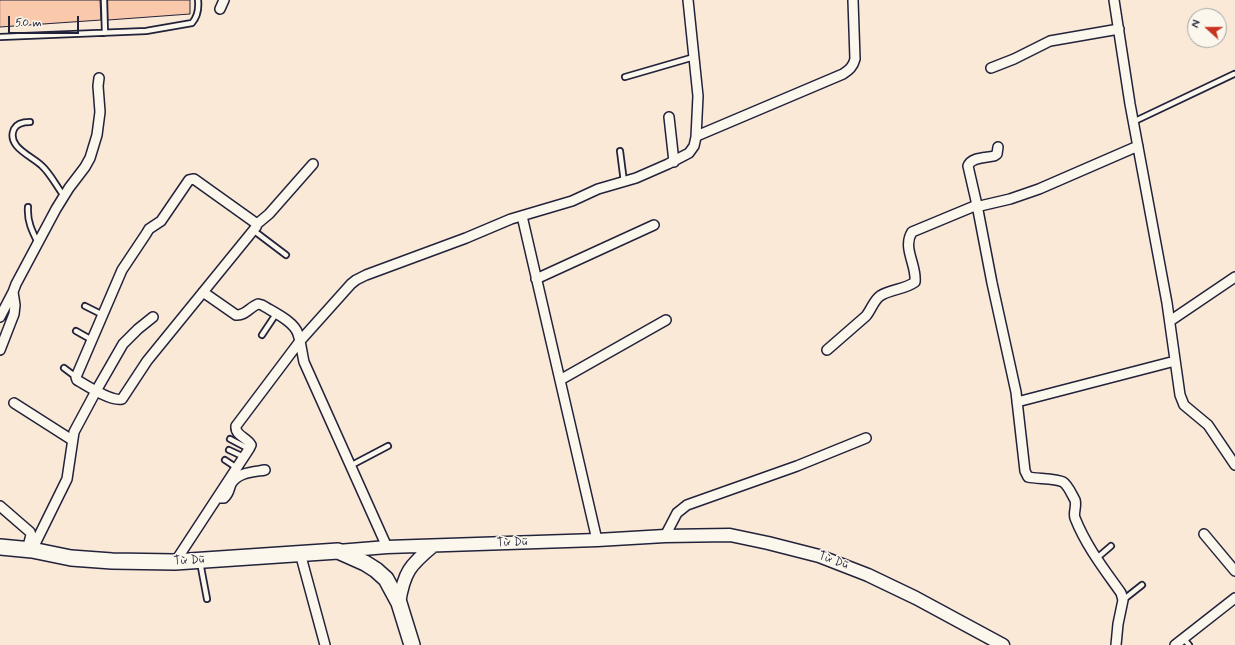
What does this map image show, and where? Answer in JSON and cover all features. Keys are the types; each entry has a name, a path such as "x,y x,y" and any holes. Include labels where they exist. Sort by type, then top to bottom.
{"highway":[{"name":"Từ Dũ","path":"0,547 29,550 71,558 112,561 175,562 338,551"},
{"path":"338,551 376,570 386,579 399,603 412,645"}],"main road":[{"name":"Từ Dũ","path":"338,551 665,536 730,535 819,556 868,575 916,598 1003,645"},
{"path":"399,603 403,582 410,568 433,546"}],"street":[{"path":"220,9 224,0"},
{"path":"175,562 244,458 251,445 250,442 238,433 236,426 300,341 356,280 466,238 511,219 558,206 598,189 636,178 689,154 700,135 698,96 688,0"},
{"path":"700,135 842,74 850,69 854,64 855,59 854,0"},
{"path":"1114,0 1133,122 1170,321 1182,401 1208,425 1235,465"},
{"path":"991,68 1014,59 1050,41 1119,30"},
{"path":"0,317 16,284 64,196 90,158 97,135 100,112 98,86 99,78"},
{"path":"669,117 674,162"},
{"path":"827,350 866,316 871,310 875,300 881,295 903,288 915,282 915,270 909,249 909,240 912,232 977,205 985,206 1039,189 1138,146"},
{"path":"998,147 997,154 994,156 973,160 968,166 1017,402 1025,471 1028,476 1035,479 1058,480 1064,482 1076,503 1074,517 1086,543 1121,592 1122,600 1116,645"},
{"path":"255,227 194,179 189,180 161,221 146,234 122,270 76,377 77,380 96,391 116,399 122,399 147,361 255,227 269,214 313,164"},
{"path":"522,216 597,540"},
{"path":"536,279 654,225"},
{"path":"1170,321 1235,277"},
{"path":"0,350 14,314 15,305 13,292"},
{"path":"203,292 236,315 243,315 258,304 291,323 296,328 304,362 387,548"},
{"path":"29,550 67,479 74,432 96,391 129,337 152,317"},
{"path":"560,380 666,320"},
{"path":"1017,402 1175,360"},
{"path":"14,403 72,440"},
{"path":"665,536 677,512 687,505 797,466 866,438"},
{"path":"217,498 224,498 227,496 232,484 243,474 265,470"},
{"path":"0,506 30,532 29,550"},
{"path":"1204,534 1235,571"},
{"path":"300,553 325,645"},
{"path":"1175,645 1186,642 1235,598"}],"lane":[{"path":"104,0 105,33"},
{"path":"0,37 146,31 192,23 196,19 199,9 198,0"},
{"path":"625,77 694,57"},
{"path":"1133,122 1234,74"},
{"path":"30,122 24,122 15,128 13,135 14,141 19,148 42,166 64,196"},
{"path":"620,151 624,182"},
{"path":"28,208 28,221 38,243"},
{"path":"255,227 286,255"},
{"path":"85,306 103,315"},
{"path":"262,335 276,314"},
{"path":"76,330 92,340"},
{"path":"64,368 76,377"},
{"path":"230,439 249,449"},
{"path":"350,466 388,446"},
{"path":"229,450 244,458"},
{"path":"225,460 237,468"},
{"path":"1097,558 1111,546"},
{"path":"200,561 207,599"},
{"path":"1122,600 1142,585"}],"building":[{"path":"0,0 100,0 101,20 0,27"},
{"path":"108,0 190,0 190,14 108,20"}]}
